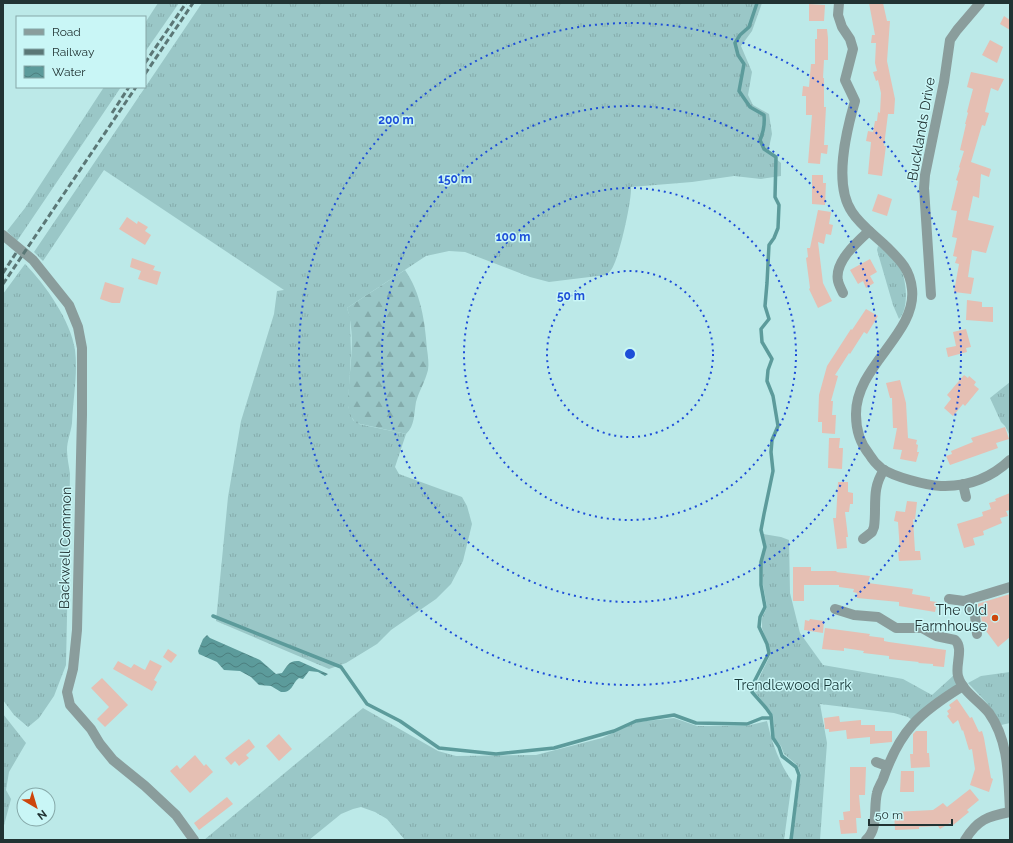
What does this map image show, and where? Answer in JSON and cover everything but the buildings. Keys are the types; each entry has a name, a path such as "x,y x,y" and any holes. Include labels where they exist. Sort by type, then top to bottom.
{"street":[{"path":"839,3 838,15 842,27 850,39 853,49 844,80 855,101 849,122 844,152 842,186 845,198 857,219 897,257 907,269 910,275 912,290 911,306 908,316 868,376 856,402 856,424 862,443 876,463 884,470 910,480 935,485 948,486 963,484 990,476 1010,460"},
{"name":"Bucklands Drive","path":"931,295 924,188 925,175 946,72 950,40 960,25 980,3"},
{"path":"843,293 838,281 838,272 844,256 869,230"},
{"name":"Backwell Common","path":"3,235 33,260 69,306 78,327 82,348 77,630 74,669 67,692 70,705 113,760 176,816 194,840"},
{"path":"862,539 872,532 874,527 876,486 884,470"},
{"path":"963,484 966,497"},
{"path":"949,599 962,601 968,600 1010,587"},
{"path":"968,600 975,616 977,634"},
{"path":"835,609 854,615 878,618 896,628 924,628 936,636 956,641 958,643 958,676 963,686 990,715 1002,739 1006,757 1010,811 984,819 973,828 965,840"},
{"path":"866,840 872,830 876,816 877,793 887,766 898,743 913,723 930,708 963,686"},
{"path":"876,762 887,766"}],"green space":[{"path":"158,3 179,3 146,51 146,21"},
{"path":"202,3 762,3 752,31 741,46 752,72 748,95 753,105 769,114 772,134 768,152 781,163 781,176 761,179 734,176 692,182 631,187 631,194 618,255 611,271 606,275 549,282 530,277 465,252 449,251 426,256 347,308 350,317 351,353 348,406 353,420 359,424 406,434 395,467 399,474 462,497 467,506 472,524 463,561 451,584 436,599 391,630 377,644 346,663 329,669 216,621 228,497 241,421 274,314 277,291 284,290 104,170 43,261 34,252"},
{"path":"103,88 120,88 17,241 7,231 25,208"},
{"path":"878,246 893,259 902,273 906,302 899,319 893,305 877,250"},
{"path":"25,264 49,292 63,315 73,339 76,359 72,423 67,450 70,474 66,665 54,696 39,718 28,727 14,715 3,700 3,294"},
{"path":"405,270 415,288 421,308 428,357 428,370 416,402 413,423 406,434 356,423 353,420 348,408 352,336 347,308"},
{"path":"1010,382 1010,436 1005,426 1001,422 990,398"},
{"name":"Trendlewood Park","path":"763,534 789,540 790,593 800,633 823,665 903,679 932,695 953,676 960,686 912,720 908,717 894,713 820,704 827,743 820,840 792,840 801,774 797,765 784,754 781,746 774,738 773,715 755,692 771,653 762,628 762,618 767,607 763,585 762,562 766,545"},
{"path":"1010,672 1010,723 1001,725 990,707 968,683 981,676"},
{"path":"363,708 438,751 456,756 536,755 602,738 637,722 674,718 697,726 746,726 767,721 776,752 792,781 784,840 405,840 387,819 375,812 361,807 341,814 309,840 204,840"},
{"path":"3,714 26,743 9,772 6,790 11,799 3,829"}],"water":[{"path":"207,635 210,638 260,660 276,674 282,673 293,661 299,661 328,674 325,676 318,672 309,671 303,679 299,678 288,691 285,692 281,692 271,686 259,685 251,677 240,671 224,670 217,662 199,654 198,651 203,639"}],"waterway":[{"path":"757,3 749,27 740,35 735,43 738,55 744,64 739,91 750,107 764,115 764,128 760,140 764,149 776,157 775,197 779,205 778,228 769,245 765,306 769,319 761,329 762,342 772,359 768,370 767,381 773,396 778,426 772,440 771,452 773,471 761,530 765,547 761,562 761,585 765,607 760,617 759,627 767,644 769,653 753,684 752,692 771,715 773,738 779,747 782,756 796,767 799,775 791,840"},
{"path":"213,616 341,667 367,704 400,721 439,748 496,754 554,748 614,731 636,721 674,715 696,723 747,724 762,718 771,718"}],"railway":[{"path":"146,62 186,3"},
{"path":"146,73 193,3"},
{"path":"112,113 128,88"},
{"path":"3,284 135,88"},
{"path":"3,273 16,253"}],"place":[{"name":"The Old Farmhouse","path":"995,618"}]}
